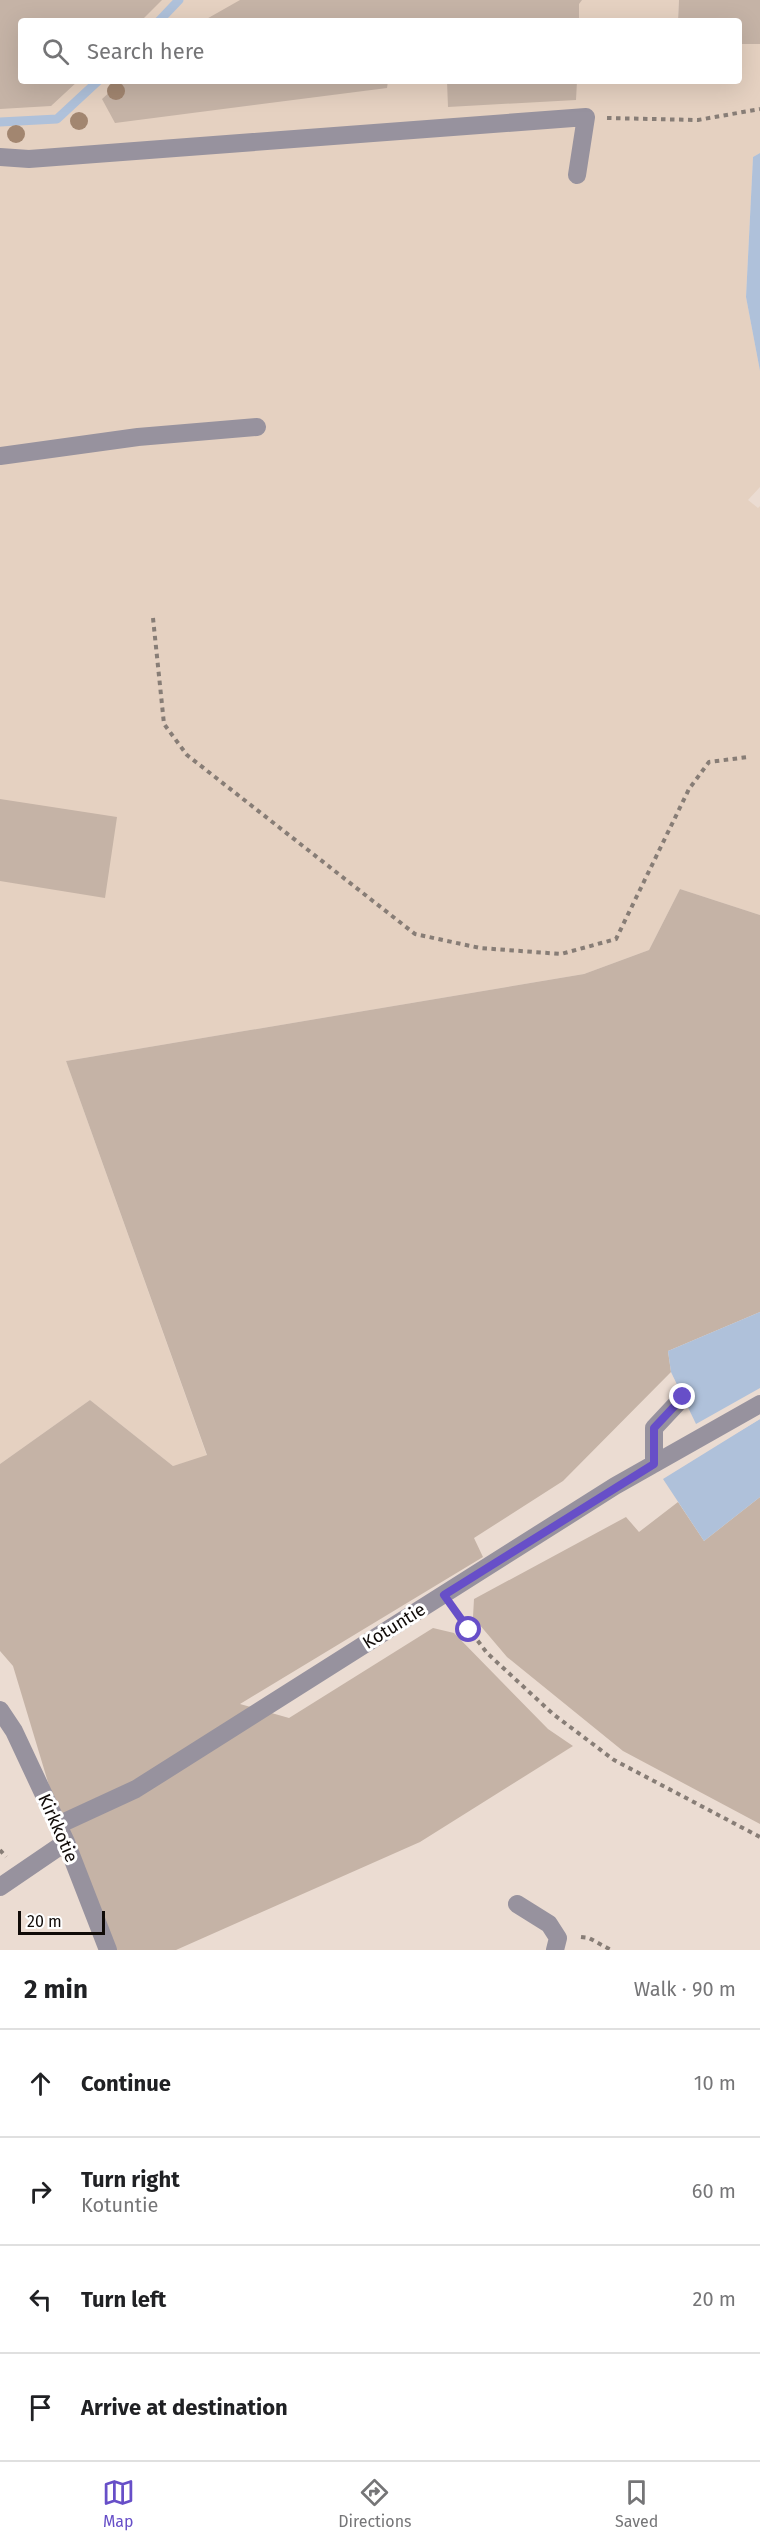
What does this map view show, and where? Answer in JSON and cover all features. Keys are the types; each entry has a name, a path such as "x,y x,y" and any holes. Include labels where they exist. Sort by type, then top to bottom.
{"street":[{"path":"0,157 29,159 586,117 577,175"},
{"path":"0,456 138,437 257,427"},
{"path":"654,1464 654,1428 683,1397"},
{"name":"Kotuntie","path":"0,1887 62,1834 654,1464 760,1404"},
{"name":"Kirkkotie","path":"0,1710 14,1731 62,1834 108,1950"},
{"path":"517,1904 549,1924 557,1944"}],"path":[{"path":"586,117 698,120 760,109"},
{"path":"153,618 164,724 186,755 415,934 480,948 561,954 616,939 689,789 709,762 748,757"},
{"path":"444,1595 487,1653 562,1721 614,1760 760,1837"},
{"path":"557,1944 569,1935 589,1938 611,1950"}],"shaded area":[{"path":"0,0 162,0 144,18 18,18 18,84 75,84 51,106 0,109"},
{"path":"123,0 679,0 678,18 18,18 18,84 742,84 742,44 760,44 760,153 753,157 746,297 760,371 760,487 748,500 758,508 760,506 760,915 680,889 649,950 584,974 66,1061 207,1456 173,1466 90,1400 0,1464 0,18"},
{"path":"240,0 582,0 579,4 579,18 208,18"},
{"path":"679,0 760,0 760,44 742,44 742,18 678,18"},
{"path":"119,84 388,84 387,88 115,123 102,99"},
{"path":"447,84 577,84 576,100 448,107"},
{"path":"0,799 117,817 105,898 0,881"},
{"path":"680,889 760,915 760,1312 668,1351 671,1372 563,1481 474,1538 483,1557 240,1704 289,1718 433,1628 454,1633 548,1729 573,1746 420,1842 176,1950 108,1950 66,1842 13,1666 0,1651 0,1464 90,1400 173,1466 207,1455 66,1061 584,974 649,950"},
{"path":"760,1497 760,1824 623,1751 507,1657 473,1617 474,1599 626,1517 639,1532 678,1502 704,1541"}],"water":[{"path":"760,153 760,371 746,297 753,157"},
{"path":"760,1312 760,1388 696,1424 671,1372 668,1351"},
{"path":"760,1419 760,1497 704,1541 663,1479"}],"pier":[{"path":"760,1416 760,1419 686,1463 685,1460"}],"waterway":[{"path":"162,18 179,0"},
{"path":"0,122 57,119 95,84"}],"route":[{"path":"469,1630 444,1595 615,1486 654,1464 654,1428 683,1397"}]}
